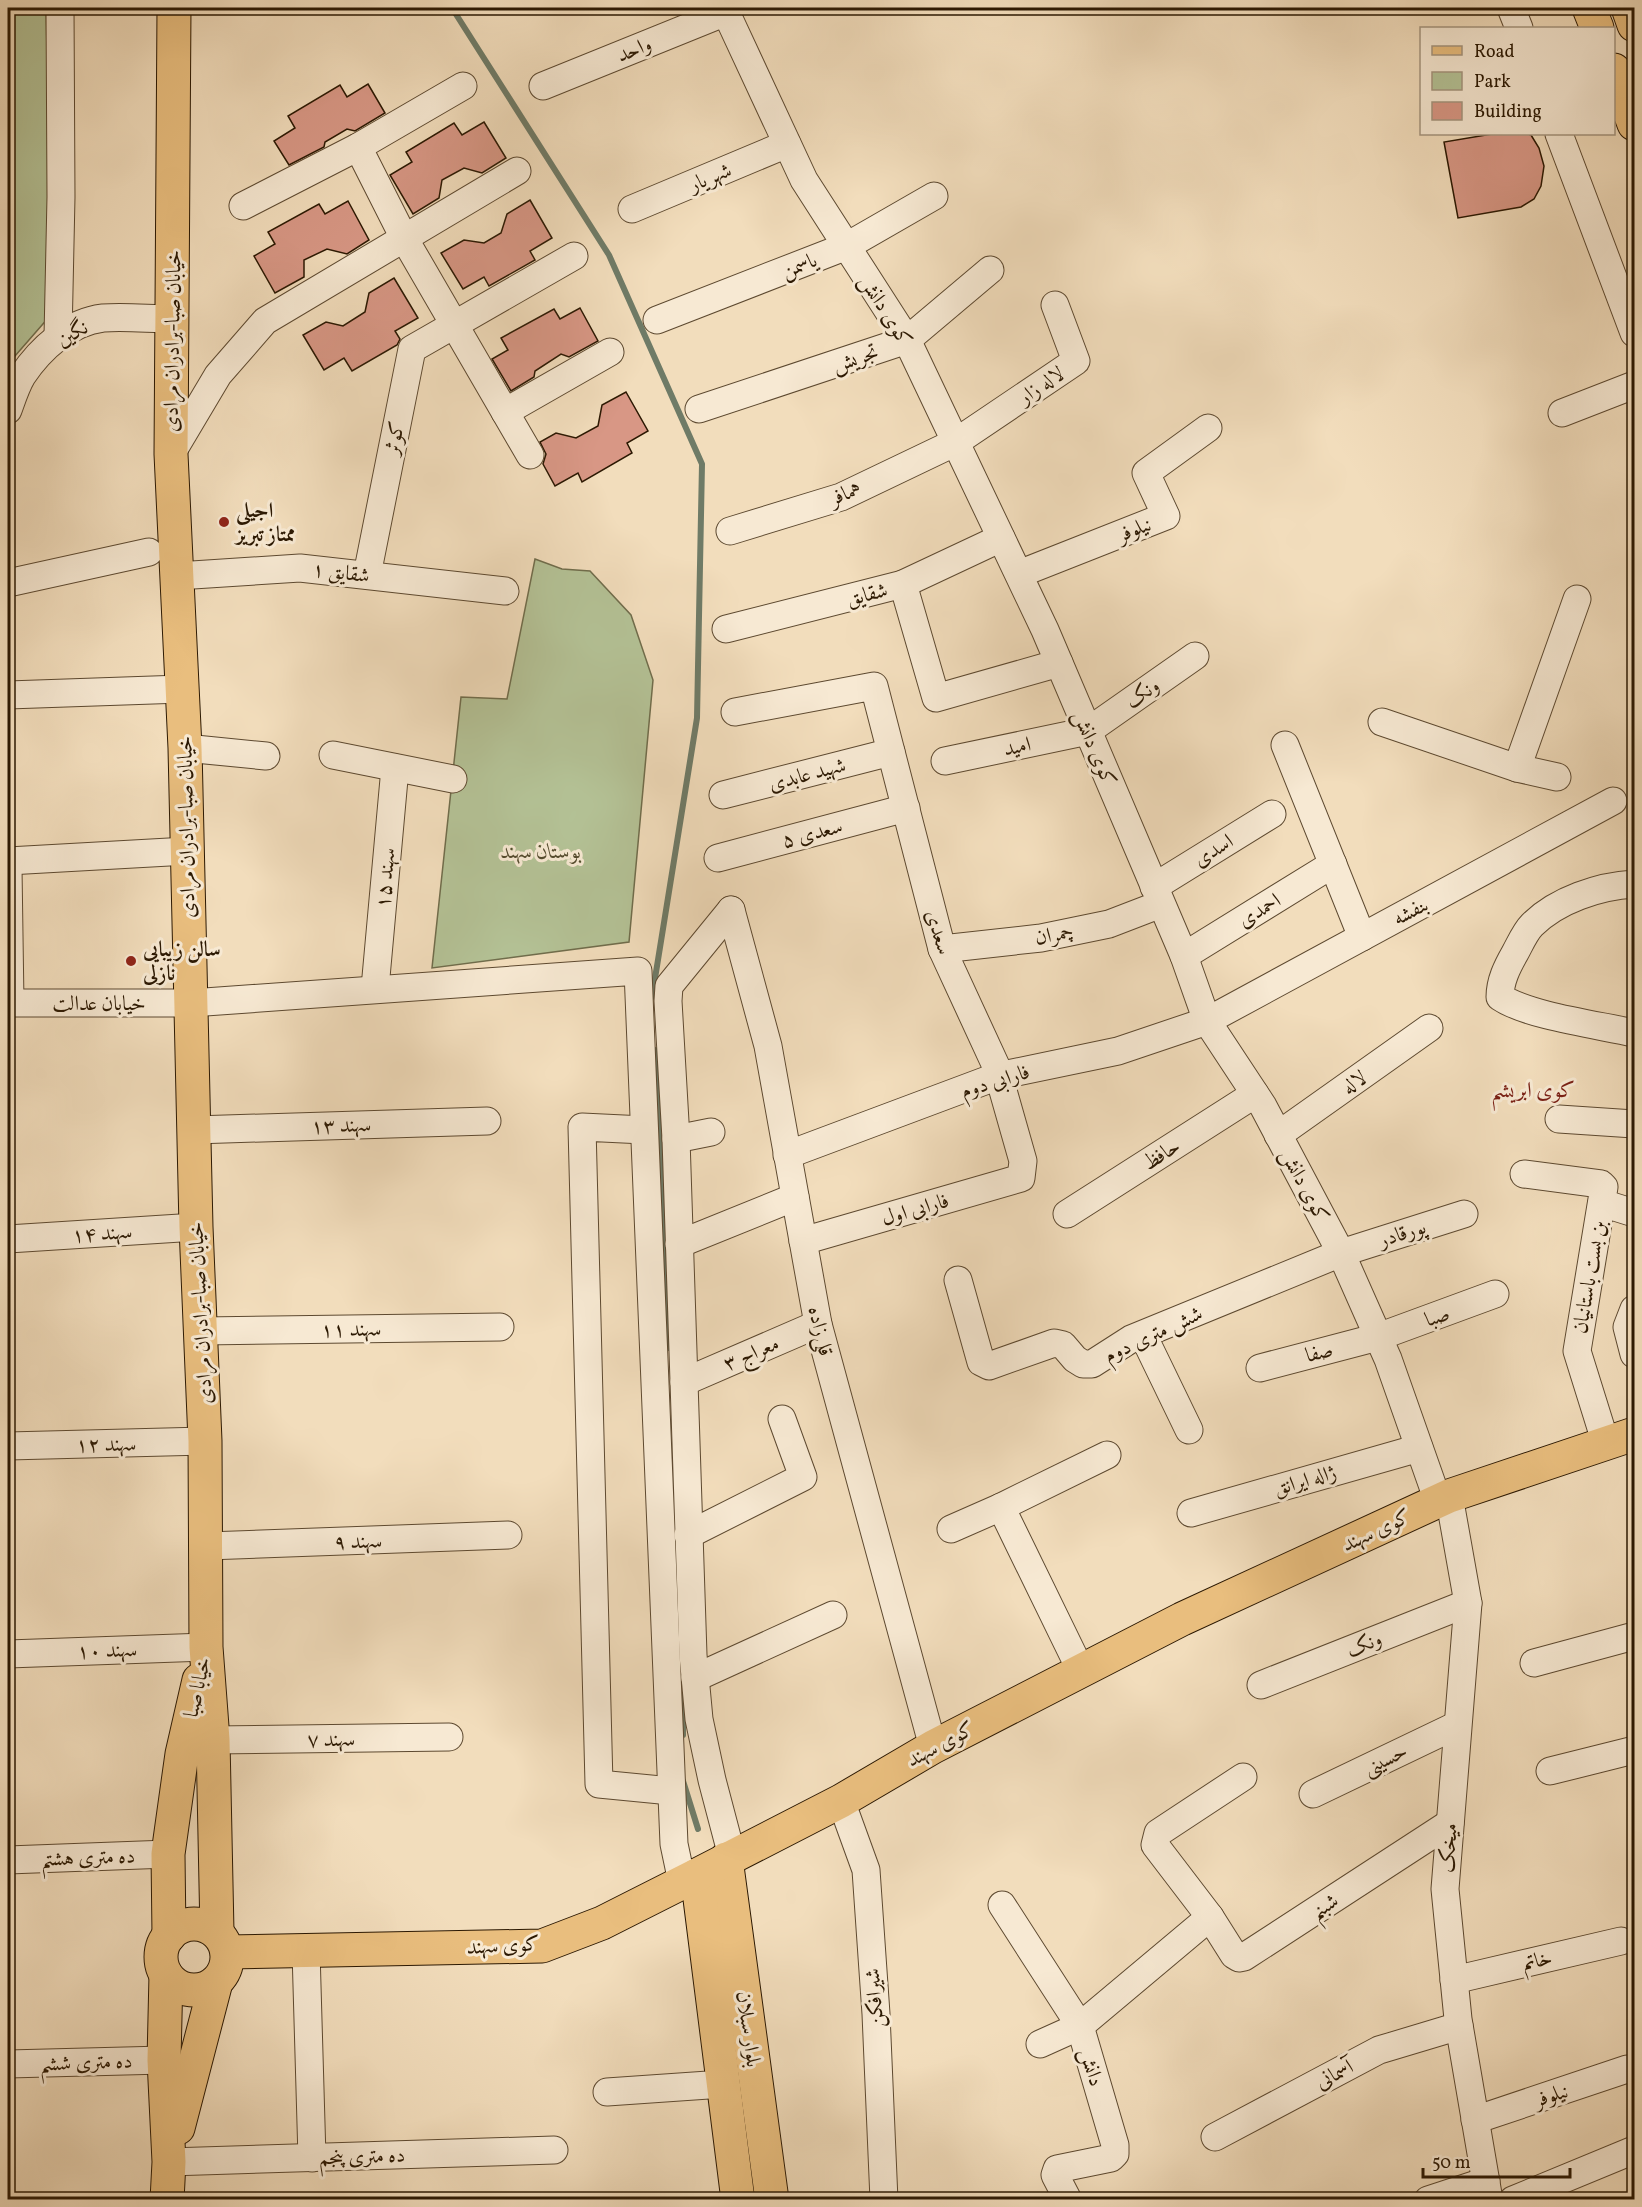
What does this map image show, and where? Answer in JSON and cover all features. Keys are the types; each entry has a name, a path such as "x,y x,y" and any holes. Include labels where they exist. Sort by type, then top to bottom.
{"main road":[{"name":"خیابان صبا-برادران مرادی","path":"174,8 171,454 185,748 196,1227 206,1441 206,1647"},
{"path":"1589,8 1597,27"},
{"path":"1628,8 1635,25"},
{"path":"1615,73 1635,124"},
{"name":"کوی سهند","path":"222,1942 306,1951 542,1946 602,1923 689,1879 842,1801 933,1747 1182,1620 1443,1498 1620,1439"},
{"name":"خیابا صبا","path":"206,1647 213,1740 222,1942"},
{"name":"خیابا صبا","path":"169,1936 168,1854 182,1754 206,1647"},
{"name":"بلوار سبلان","path":"729,1858 771,2199"},
{"name":"بلوار سبلان","path":"689,1879 723,2084 738,2199"},
{"path":"166,1975 174,1983 184,1988 195,1990 206,1988 223,1974 227,1963 222,1942 208,1926 187,1924 177,1929 163,1945 161,1955 166,1975 164,2060 169,2162 167,2199"},
{"path":"169,2162 216,1982"}],"street":[{"path":"58,337 61,197 60,8"},
{"path":"1511,8 1519,27"},
{"name":"واحد","path":"543,86 725,10"},
{"name":"کوی دانش","path":"725,10 804,180 907,340 1059,663 1184,957 1207,1021 1255,1094 1341,1253 1378,1337 1419,1448 1443,1498"},
{"path":"243,206 358,147 463,86"},
{"path":"1560,135 1635,333"},
{"name":"شهریار","path":"632,209 788,144"},
{"path":"358,147 404,238 530,455"},
{"path":"171,454 218,375 265,321 517,171"},
{"name":"یاسمن","path":"657,320 847,246 934,196"},
{"path":"455,326 574,256"},
{"name":"تجریش","path":"699,410 907,340 990,270"},
{"name":"لاله زار","path":"956,442 1076,361 1055,305"},
{"name":"نگین","path":"8,410 21,377 40,352 58,337 81,324 102,318 172,319"},
{"name":"کوثر","path":"367,575 412,349 455,326"},
{"path":"505,412 610,352"},
{"path":"1562,413 1635,385"},
{"name":"نیلوفر","path":"1019,574 1166,516 1146,473 1209,428"},
{"name":"همافر","path":"730,531 841,497 956,442"},
{"name":"شقایق","path":"726,629 903,585 1001,538"},
{"path":"8,583 149,552"},
{"name":"شقایق ۱","path":"177,576 300,568 505,591"},
{"path":"903,585 936,698 1059,663"},
{"path":"1518,768 1576,598"},
{"name":"ونک","path":"1088,731 1196,656"},
{"name":"سعدی","path":"735,712 874,686 942,949 996,1066 1023,1161 1023,1172"},
{"path":"8,695 182,690"},
{"path":"1382,722 1518,768 1557,777"},
{"name":"امید","path":"945,761 1088,731"},
{"path":"1285,745 1362,937"},
{"path":"185,748 266,756"},
{"name":"شهید عابدی","path":"723,795 891,752"},
{"path":"333,755 453,779"},
{"name":"سهند ۱۵","path":"375,988 395,768"},
{"name":"بنفشه","path":"1207,1021 1613,801"},
{"name":"سعدی ۵","path":"718,858 906,808"},
{"name":"اسدی","path":"1158,895 1272,814"},
{"path":"8,861 187,851"},
{"name":"احمدی","path":"1184,957 1334,864"},
{"path":"8,868 9,1003"},
{"path":"1635,884 1593,891 1554,909 1530,926 1509,962 1500,986 1500,997 1509,1003 1536,1012 1635,1033"},
{"name":"چمران","path":"942,949 1041,938 1109,924 1158,895"},
{"name":"قلی‌زاده","path":"676,1139 669,986 731,910 768,1046 818,1324 933,1747"},
{"name":"خیابان عدالت","path":"9,1003 191,1003 375,988 638,971 644,1130"},
{"name":"فارابی دوم","path":"787,1155 998,1076 1118,1051 1207,1021"},
{"name":"لاله","path":"1278,1135 1429,1028"},
{"name":"حافظ","path":"1067,1214 1255,1094"},
{"path":"1559,1119 1635,1125"},
{"name":"سهند ۱۳","path":"194,1130 487,1121"},
{"path":"671,1791 599,1784 582,1127 644,1130 674,1844 689,1879"},
{"path":"711,1132 676,1139 688,1535 695,1678 699,1719 729,1858"},
{"name":"فارابی اول","path":"803,1241 1020,1178 1023,1172"},
{"name":"بن بست باستانیان","path":"1524,1174 1601,1184 1605,1191 1576,1351 1620,1439"},
{"path":"679,1244 795,1197"},
{"path":"1602,1203 1635,1213"},
{"name":"پورقادر","path":"1341,1253 1464,1214"},
{"name":"سهند ۱۴","path":"8,1239 196,1227"},
{"name":"شش متری دوم","path":"958,1281 981,1362 985,1365 989,1366 1054,1343 1063,1345 1075,1359 1083,1364 1092,1364 1131,1339 1341,1253"},
{"name":"صبا","path":"1378,1337 1495,1294"},
{"path":"1635,1309 1627,1327 1635,1354"},
{"name":"معراج ۳","path":"684,1382 818,1324"},
{"name":"سهند ۱۱","path":"202,1331 500,1327"},
{"path":"1143,1335 1189,1430"},
{"name":"صفا","path":"1260,1368 1378,1337"},
{"path":"688,1535 803,1477 782,1419"},
{"name":"سهند ۱۲","path":"8,1446 206,1441"},
{"name":"ژاله ایرانق","path":"1191,1513 1419,1448"},
{"path":"951,1529 1107,1455"},
{"name":"میخک","path":"1443,1498 1468,1603 1445,1889 1459,2026 1487,2190"},
{"path":"1001,1507 1081,1671"},
{"name":"سهند ۹","path":"207,1546 508,1535"},
{"name":"ونک","path":"1261,1685 1468,1603"},
{"path":"695,1678 833,1615"},
{"path":"1534,1663 1635,1636"},
{"name":"سهند ۱۰","path":"8,1654 206,1647"},
{"name":"حسینی","path":"1312,1794 1457,1725"},
{"name":"سهند ۷","path":"213,1740 449,1737"},
{"path":"1550,1771 1635,1750"},
{"name":"شبنم","path":"1243,1777 1158,1833 1155,1845 1210,1917 1234,1954 1244,1957 1450,1823"},
{"name":"شیر‌افکن","path":"842,1801 866,1870 876,2014 884,2199"},
{"name":"ده متری هشتم","path":"8,1860 168,1854"},
{"name":"دانش","path":"1002,1905 1080,2026 1115,2145 1115,2154 1111,2158 1057,2169 1055,2175 1068,2199"},
{"path":"1040,2044 1080,2026 1210,1917"},
{"name":"خاتم","path":"1454,1980 1621,1941"},
{"path":"306,1951 312,2158"},
{"name":"آسمانی","path":"1215,2137 1379,2050 1459,2026"},
{"name":"ده متری ششم","path":"8,2064 164,2060"},
{"name":"نیلوفر","path":"1475,2120 1627,2069"},
{"path":"608,2092 723,2084"},
{"name":"ده متری پنجم","path":"169,2162 554,2150"},
{"path":"1513,2199 1635,2150"},
{"path":"1428,2199 1487,2190"}],"green space":[{"path":"8,8 46,8 52,270 56,309 8,364"},
{"name":"بوستان سهند","path":"535,559 562,569 590,571 631,615 653,680 629,942 432,968 461,697 507,699"}],"building":[{"path":"368,84 385,113 355,131 347,129 325,142 324,147 289,165 274,141 295,128 288,116 340,85 347,97"},
{"path":"484,122 506,158 482,173 464,168 442,180 439,198 413,214 390,175 412,162 406,152 454,123 462,135"},
{"path":"1486,135 1531,135 1539,148 1544,166 1541,186 1534,199 1521,207 1458,218 1444,142"},
{"path":"530,200 552,238 530,251 535,260 489,286 484,277 463,289 441,253 464,240 484,243 501,233 507,214"},
{"path":"348,201 369,240 347,254 327,249 304,260 304,277 275,293 254,256 275,244 268,232 319,204 325,214"},
{"path":"394,278 418,318 395,331 400,339 397,345 352,371 344,358 324,370 303,335 326,322 343,326 365,312 369,293"},
{"path":"580,308 598,341 569,357 561,354 535,371 534,377 511,391 492,359 508,350 501,338 554,309 560,319"},
{"path":"626,392 648,431 627,443 632,453 582,482 578,473 555,486 543,464 546,454 540,442 556,433 576,438 598,426 602,405"}],"waterway":[{"path":"452,8 609,255 702,464 697,718 652,997"},
{"path":"655,1050 669,1348"},
{"path":"683,1682 683,1735"},
{"path":"683,1781 698,1829"}],"place":[{"name":"اجیلی ممتاز تبریز","path":"224,522"},
{"name":"سالن زیبایی نازلی","path":"131,961"}],"district":[{"name":"کوی ابریشم","path":"1533,1089"}]}
